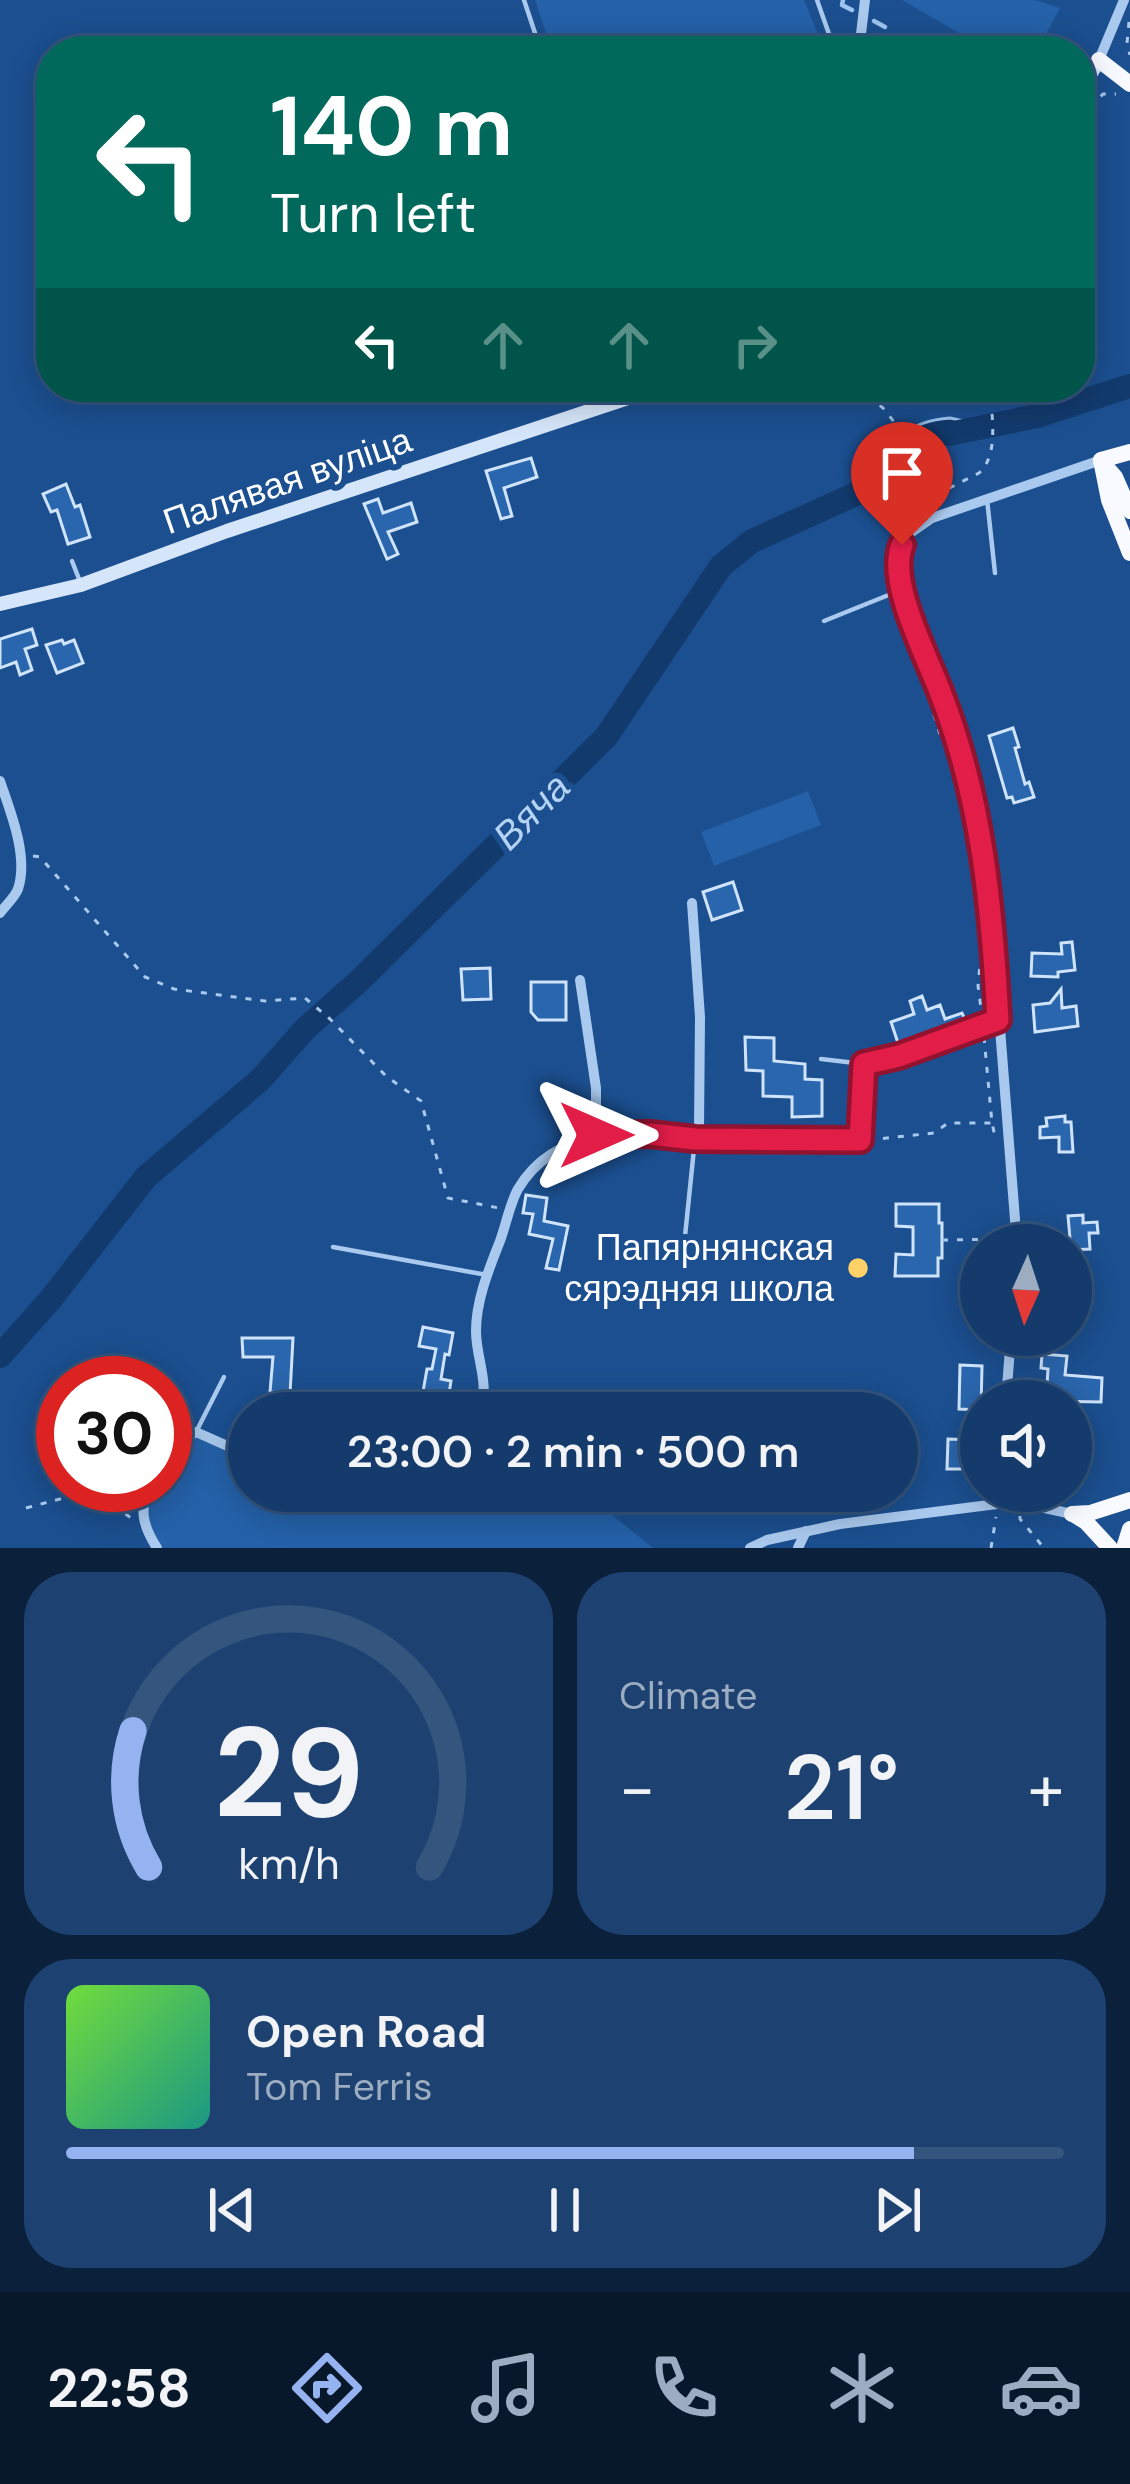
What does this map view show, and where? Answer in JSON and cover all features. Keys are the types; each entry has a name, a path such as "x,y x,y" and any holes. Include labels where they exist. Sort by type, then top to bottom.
{"highway":[{"path":"1100,60 1129,82"},
{"path":"1101,460 1130,452"},
{"path":"1101,460 1115,477 1130,511"},
{"path":"1101,460 1109,500 1130,553"},
{"path":"1072,1514 1130,1500"},
{"path":"1072,1514 1110,1548"},
{"path":"1124,1548 1130,1529"}],"main road":[{"path":"1095,68 1100,60"},
{"name":"Палявая вуліца","path":"0,604 81,585 248,524 616,402"}],"street":[{"path":"861,36 865,0"},
{"path":"1100,60 1124,0"},
{"path":"1015,1224 982,836 946,705 901,590 898,555 909,534 946,512 1101,460"},
{"path":"0,781 18,836 20,874 17,892 0,913"},
{"path":"484,1392 476,1328 487,1275 517,1190 536,1168 564,1148 596,1135 695,1139 700,1017 692,903"},
{"path":"580,980 596,1088 596,1135"},
{"path":"192,1435 196,1432 228,1446"},
{"path":"749,1548 806,1531 960,1504"},
{"path":"142,1512 146,1531 157,1548"},
{"path":"1064,1512 1072,1514"},
{"path":"798,1548 806,1531"}],"lane":[{"path":"524,0 536,36"},
{"path":"817,0 830,36"},
{"path":"987,499 995,573"},
{"path":"72,561 81,585"},
{"path":"824,621 901,590"},
{"path":"821,1059 864,1064 998,1020"},
{"path":"684,1246 695,1139 860,1140 864,1064"},
{"path":"333,1247 487,1275"},
{"path":"196,1432 224,1377"}],"path":[{"path":"1130,17 1130,55"},
{"path":"1095,102 1103,94 1122,96 1129,82"},
{"path":"875,402 899,428"},
{"path":"990,402 992,446"},
{"path":"922,680 944,746"},
{"path":"19,854 40,857 146,977 174,989 266,1001 305,998 386,1076 421,1101 448,1198 511,1210"},
{"path":"982,941 978,986 996,1140"},
{"path":"860,1140 934,1133 948,1123 992,1124"},
{"path":"942,1240 960,1240"},
{"path":"26,1508 88,1495 126,1513 146,1531"},
{"path":"992,1548 996,1512"},
{"path":"1021,1512 1020,1520 1044,1548"}],"shaded area":[{"path":"535,0 804,0 819,36 547,36"},
{"path":"902,0 1035,0 1060,8 1045,36 964,36"},
{"path":"950,418 980,429 941,442 898,474 858,493 904,433"},
{"path":"808,791 821,825 714,866 701,832"},
{"path":"196,1432 228,1443 228,1512 607,1512 653,1548 157,1548 146,1531 148,1512 192,1512 192,1436"}],"building":[{"path":"531,458 537,477 504,488 512,516 501,519 486,471"},
{"path":"66,484 75,507 80,505 90,537 68,544 57,510 51,512 43,494"},
{"path":"378,499 383,513 411,503 417,522 388,532 398,554 387,559 364,504"},
{"path":"32,629 37,645 25,649 32,670 20,675 16,662 0,668 0,639"},
{"path":"62,640 64,644 74,640 83,663 57,673 46,645"},
{"path":"1013,728 1025,784 1029,782 1034,797 1014,803 1012,797 1007,798 989,736"},
{"path":"733,882 742,910 712,920 703,892"},
{"path":"1072,942 1075,970 1058,972 1058,977 1031,976 1032,953 1062,954 1061,943"},
{"path":"490,968 491,999 463,1000 461,969"},
{"path":"531,982 566,982 566,1020 538,1020 531,1012"},
{"path":"1061,989 1062,1008 1076,1006 1078,1026 1035,1032 1033,1005 1050,1003"},
{"path":"922,996 927,1010 940,1005 945,1019 962,1013 967,1024 898,1043 891,1022 914,1014 910,1001"},
{"path":"745,1037 774,1038 774,1061 805,1064 805,1079 822,1080 822,1116 792,1117 792,1097 763,1096 763,1071 746,1070"},
{"path":"1065,1116 1065,1122 1071,1122 1073,1152 1059,1152 1059,1137 1040,1138 1046,1118"},
{"path":"526,1195 547,1198 544,1221 568,1226 559,1270 546,1268 553,1239 529,1234 533,1214 523,1213"},
{"path":"896,1204 939,1204 942,1258 938,1258 938,1276 895,1276 896,1254 913,1255 913,1227 896,1226"},
{"path":"1083,1215 1083,1223 1097,1222 1098,1233 1092,1233 1092,1224 1069,1224 1068,1216"},
{"path":"423,1327 453,1333 441,1379 451,1381 449,1392 423,1392 436,1349 419,1346"},
{"path":"242,1338 293,1338 290,1392 270,1392 273,1357 243,1357"},
{"path":"1042,1356 1067,1356 1065,1375 1102,1378 1101,1402 1092,1402 1092,1380 1047,1380 1048,1369 1041,1368"},
{"path":"960,1365 982,1366 982,1380 960,1380 959,1409"},
{"path":"948,1439 960,1439 960,1469 947,1469"}],"waterway":[{"path":"843,0 842,5 852,10"},
{"path":"874,21 885,27"},
{"name":"Вяча","path":"1095,397 1130,386"},
{"name":"Вяча","path":"949,434 1080,402"},
{"name":"Вяча","path":"0,1356 146,1177 260,1080 306,1028 606,737 721,566 752,541 858,493 900,464"}],"place":[{"name":"Папярнянская сярэдняя школа","path":"858,1268"}],"route":[{"path":"596,1135 860,1140 864,1064 998,1020 982,836 946,705 901,590 897,567 902,545"}]}
